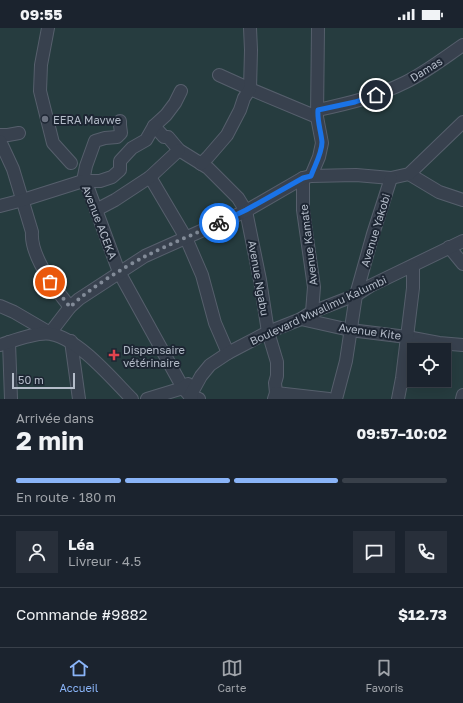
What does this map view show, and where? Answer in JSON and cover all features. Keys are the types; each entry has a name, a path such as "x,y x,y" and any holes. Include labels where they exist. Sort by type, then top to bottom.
{"street":[{"path":"48,28 41,65 40,91 53,143 71,163"},
{"path":"201,164 227,135 240,110 244,98 250,89 250,28"},
{"path":"307,177 319,157 322,143 317,113 318,28"},
{"name":"Damas","path":"317,113 386,91 423,72 463,45"},
{"path":"219,75 250,89 317,113"},
{"path":"0,206 83,181 100,181 112,177 120,170 120,161 132,148 146,140 154,126 166,115 175,103 181,91"},
{"name":"Avenue ACEKA","path":"120,121 121,133 117,137 95,141 86,166 83,181 88,188 119,272 191,395"},
{"path":"11,399 4,344 32,336 50,333 70,307 79,299 145,256 246,210 307,177 356,175 391,178 408,174 463,122"},
{"path":"154,126 164,137 168,137 179,150 208,168 238,198 246,210"},
{"path":"0,135 19,133"},
{"path":"0,141 13,169 40,261 50,282 70,307"},
{"path":"96,210 115,200 150,177 179,150"},
{"path":"408,174 439,192 463,200"},
{"path":"150,177 186,238 202,275 215,323 228,353"},
{"name":"Avenue Kamate","path":"307,177 303,210 314,287 312,312"},
{"name":"Avenue Yakobi","path":"336,399 346,361 356,295 372,234 391,178"},
{"name":"Avenue Ngabu","path":"246,210 260,280 268,332 277,362 275,396"},
{"name":"Boulevard Mwalimu Kalumbi","path":"147,399 191,395 201,376 210,365 228,353 268,332 301,319 312,312 356,295 370,286 463,241"},
{"path":"449,247 463,264"},
{"path":"398,399 413,288 412,266"},
{"path":"0,306 14,312 50,333 71,341 106,372 132,399"},
{"name":"Avenue Kite","path":"301,319 350,330 463,345"},
{"path":"71,341 79,399"},
{"path":"275,396 328,399"}],"green space":[{"path":"0,28 463,28 463,399 0,399"}],"way so far":[{"path":"50,282 70,307 95,288 145,256 219,223"}],"place":[{"name":"EERA Mavwe","path":"45,119"},
{"name":"Dispensaire vétérinaire","path":"114,355"}],"route":[{"path":"219,223 246,210 303,178 311,176 319,157 322,143 317,117 318,110 355,102 376,95"}]}
